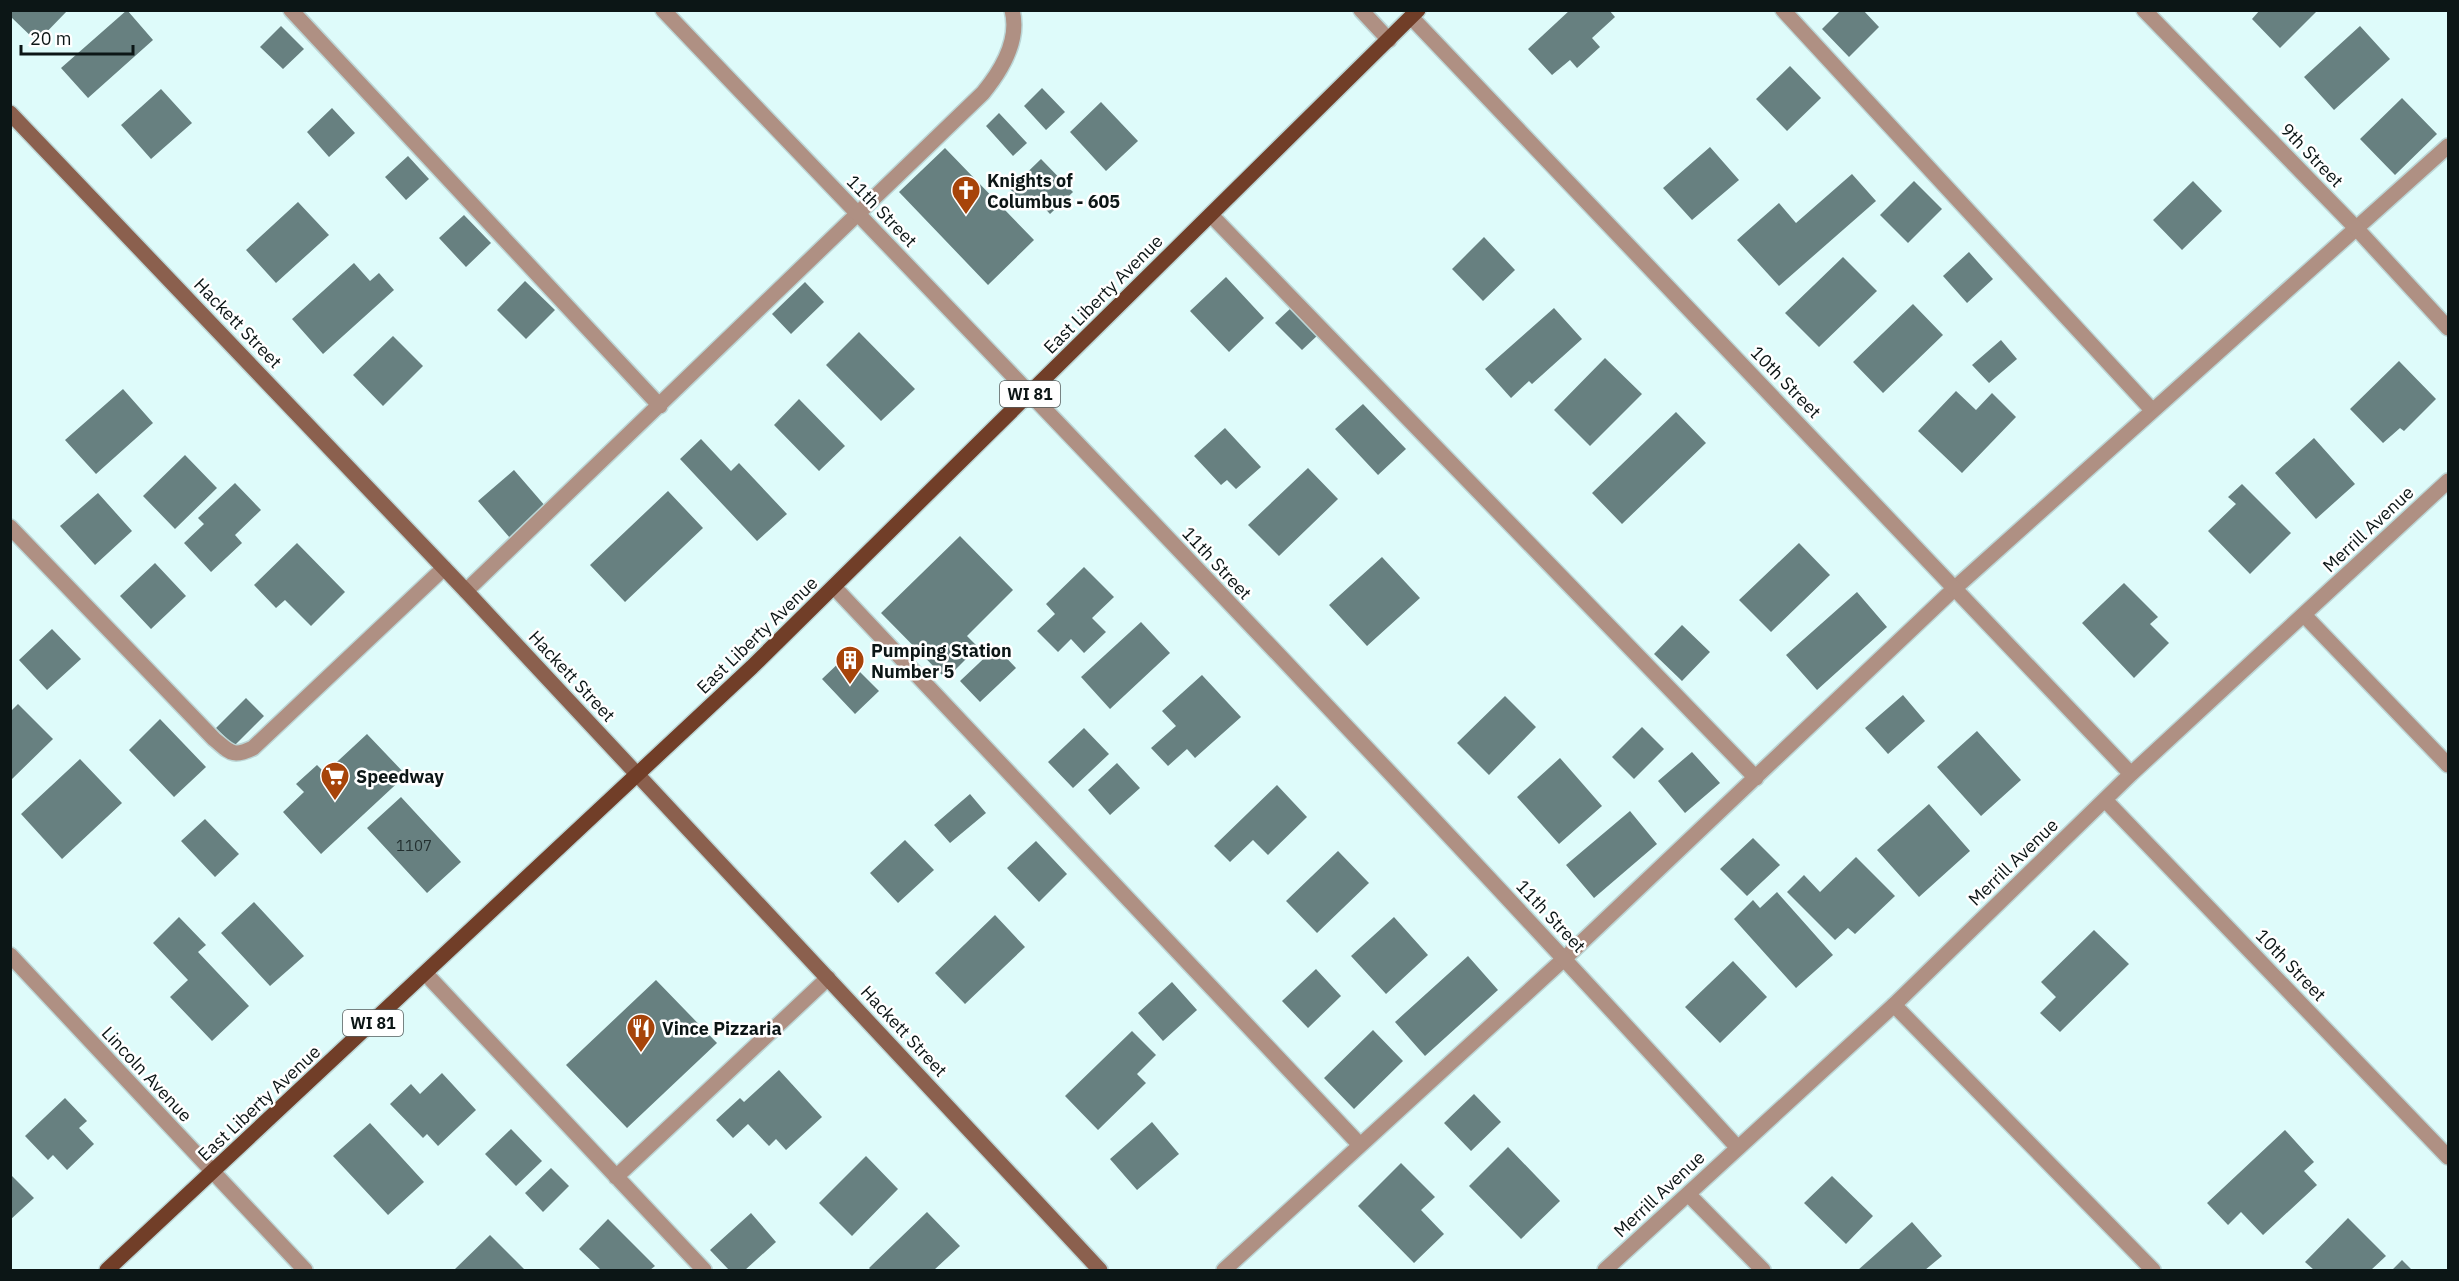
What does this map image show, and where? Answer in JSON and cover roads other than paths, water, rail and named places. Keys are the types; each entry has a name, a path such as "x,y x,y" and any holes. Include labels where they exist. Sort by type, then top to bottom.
{"main road":[{"name":"East Liberty Avenue","path":"107,1270 752,668 1415,14"}],"street":[{"path":"291,10 660,406"},
{"name":"11th Street","path":"663,10 1031,393 1565,958 1737,1147"},
{"path":"466,591 983,93 999,73 1012,37 1015,21 1012,10"},
{"path":"1361,10 1389,39"},
{"path":"1783,10 2152,410"},
{"name":"9th Street","path":"2144,10 2357,229 2448,328"},
{"name":"10th Street","path":"1415,14 2131,774"},
{"name":"Hackett Street","path":"10,113 466,591 1100,1270"},
{"path":"1224,1270 1565,958 1955,588 2448,146"},
{"path":"1211,215 1756,777"},
{"name":"Merrill Avenue","path":"1605,1270 1894,1005 2131,774 2448,481"},
{"path":"10,527 214,739 230,753 240,754 253,748 444,568"},
{"path":"834,587 1360,1145"},
{"path":"2304,615 2448,765"},
{"name":"10th Street","path":"2105,800 2448,1157"},
{"name":"Lincoln Avenue","path":"10,955 305,1270"},
{"path":"426,974 704,1270"},
{"path":"616,1177 828,978"},
{"path":"1894,1005 2153,1270"},
{"path":"1688,1194 1763,1270"}],"place":[{"name":"Knights of Columbus - 605","path":"966,216"},
{"name":"Pumping Station Number 5","path":"850,686"},
{"name":"Speedway","path":"335,802"},
{"name":"Vince Pizzaria","path":"641,1054"}]}
